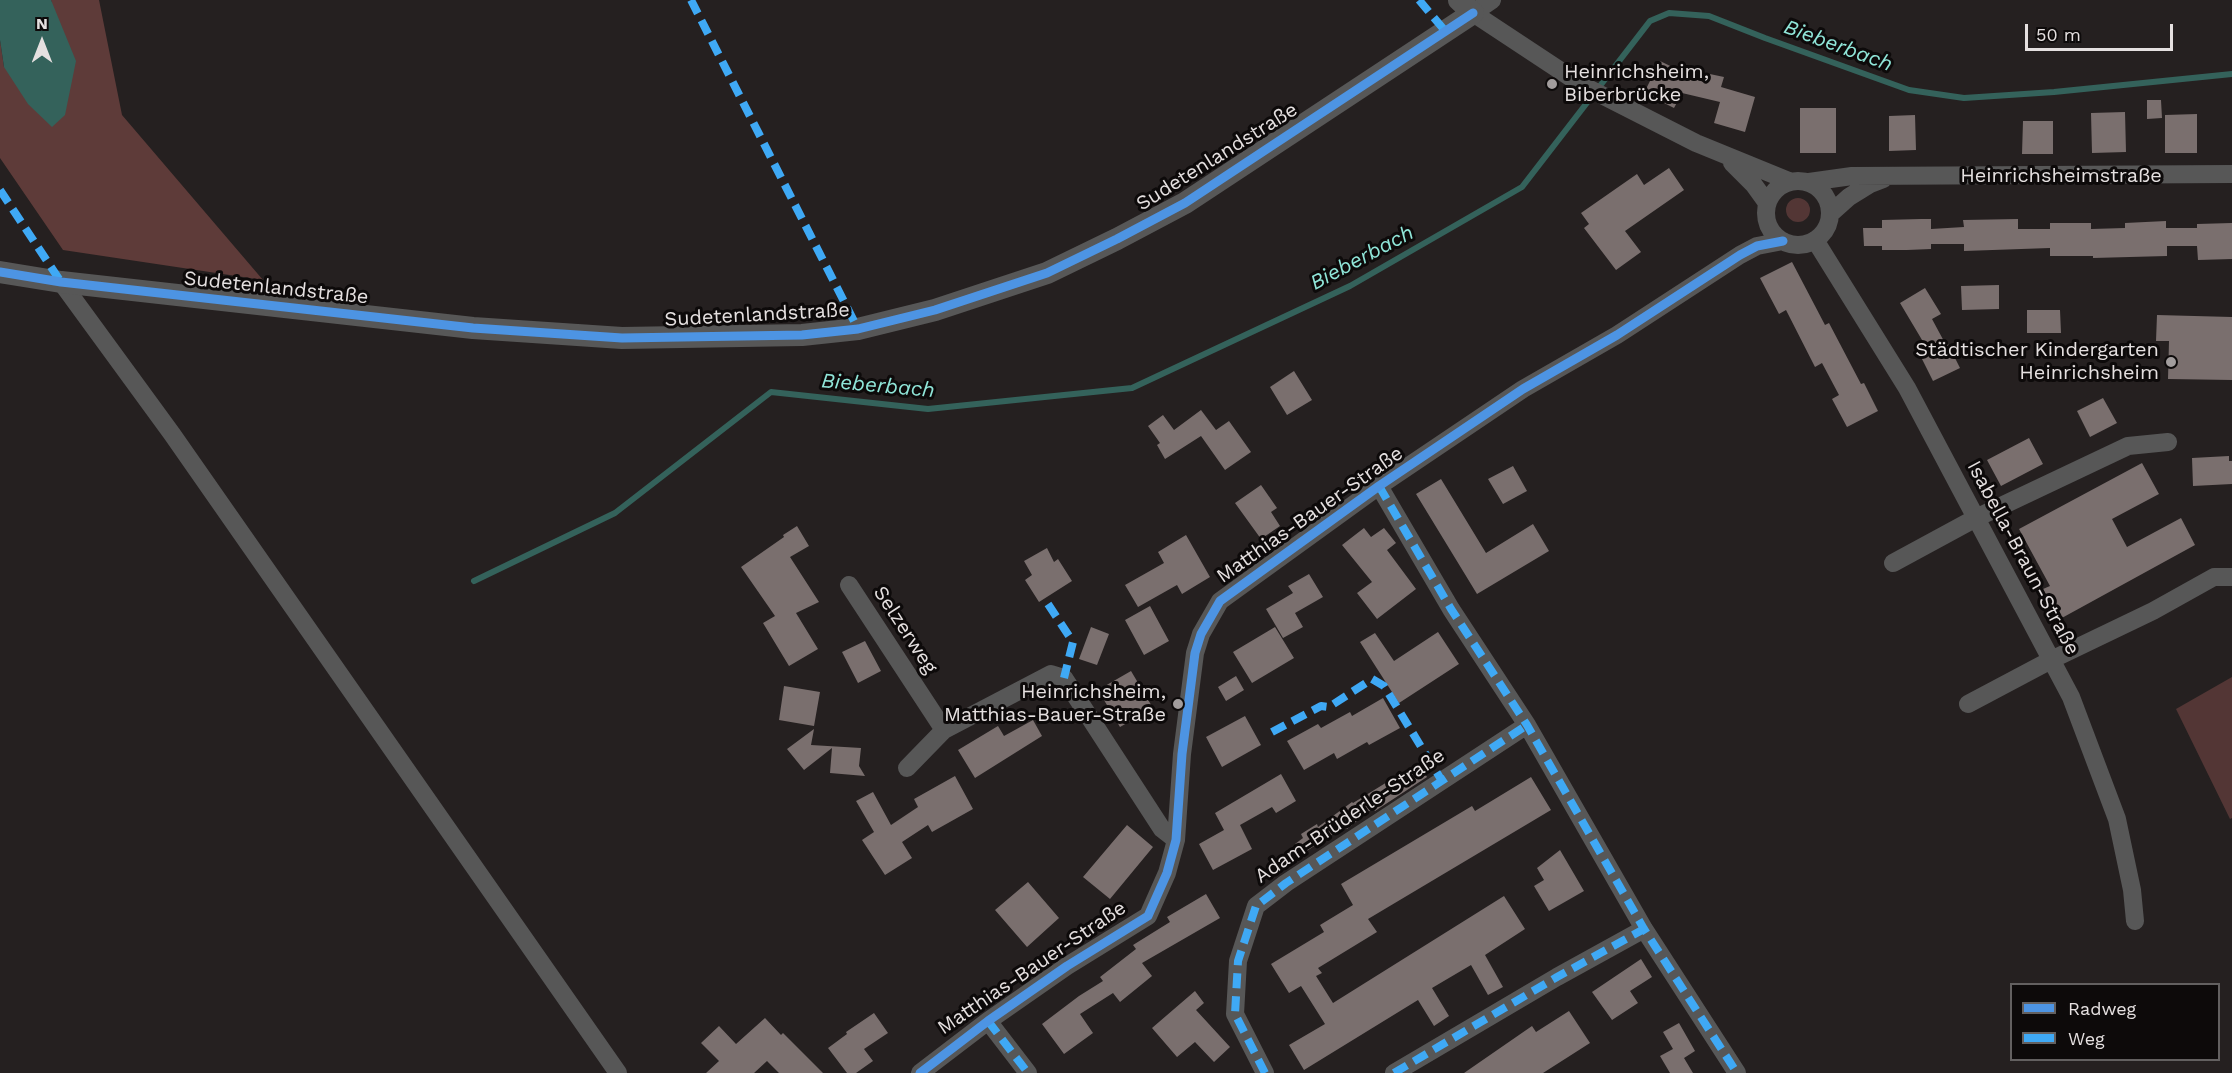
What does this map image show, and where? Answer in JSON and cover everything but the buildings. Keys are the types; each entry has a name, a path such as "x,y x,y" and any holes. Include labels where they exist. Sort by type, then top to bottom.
{"street":[{"path":"1466,6 1492,0"},
{"name":"Heinrichsheimstraße","path":"1466,6 1582,85 1609,100 1721,154 1789,182 1799,180 1809,183 1839,177 1891,176 2232,174"},
{"name":"Sudetenlandstraße","path":"0,272 62,282 473,328 622,338 802,335 858,329 935,310 1047,273 1185,203 1466,6"},
{"name":"Heinrichsheimstraße","path":"1721,154 1754,185 1766,209 1768,225 1774,235 1783,241"},
{"name":"Heinrichsheimstraße","path":"1815,240 1823,233 1830,214 1849,197 1870,184 1891,176"},
{"path":"1766,209 1772,193 1789,182"},
{"path":"1809,183 1825,195 1830,214"},
{"name":"Matthias-Bauer-Straße","path":"1717,270 1751,236 1766,209"},
{"path":"1783,241 1794,245 1815,240"},
{"name":"Isabella-Braun-Straße","path":"1815,240 1907,388 2071,697 2117,819 2132,890 2135,921"},
{"name":"Matthias-Bauer-Straße","path":"920,1073 988,1021 1067,966 1149,916 1167,873 1176,840 1182,754 1195,653 1210,615 1220,601 1379,486 1523,389 1617,335 1757,246 1783,241"},
{"path":"62,282 172,434 618,1073"},
{"path":"1893,563 1976,518 2128,446 2168,442"},
{"path":"1379,486 1450,609 1527,725 1644,929 1737,1073"},
{"path":"1968,704 2214,577 2232,577"},
{"name":"Selzerweg","path":"849,585 944,730"},
{"path":"906,768 944,730 1051,674 1064,678 1162,829 1176,840"},
{"name":"Adam-Brüderle-Straße","path":"1266,1073 1234,1014 1238,961 1256,906 1286,883 1527,725"},
{"path":"1394,1073 1557,977 1644,929"},
{"path":"988,1021 1028,1073"}],"shaded area":[{"path":"51,0 99,0 122,115 263,280 63,250 0,158 0,40 4,67 52,4"},
{"path":"1798,198 1806,202 1810,210 1806,218 1798,222 1790,218 1786,210 1790,202"},
{"path":"2232,677 2232,818 2230,819 2176,709"}],"water":[{"path":"0,0 51,0 76,61 65,115 52,127 28,104 4,67 0,40"}],"waterway":[{"name":"Bieberbach","path":"474,581 615,513 771,392 928,409 1132,388 1350,286 1522,187 1650,21 1669,13 1709,16 1909,90 1964,98 2054,92 2232,74"}],"marked path":[{"path":"691,0 858,329"},
{"path":"1419,0 1446,32"},
{"path":"0,190 61,282"},
{"path":"1379,486 1451,609 1527,725 1644,929 1737,1073"},
{"path":"1048,604 1073,642 1064,678"},
{"path":"1272,732 1321,706 1329,707 1372,679 1384,686 1442,781"},
{"path":"1265,1073 1235,1014 1238,961 1256,906 1286,883 1527,725"},
{"path":"1394,1073 1557,977 1644,929"},
{"path":"988,1021 1028,1073"}],"cycle path":[{"path":"0,272 61,282 473,328 622,338 802,335 858,329 935,310 1047,273 1117,239 1185,203 1473,13"},
{"path":"920,1073 988,1021 1067,966 1148,916 1167,873 1176,840 1182,754 1195,653 1201,634 1220,601 1379,486 1523,389 1617,335 1740,255 1757,246 1783,241"}],"place":[{"name":"Heinrichsheim, Biberbrücke","path":"1552,84"},
{"name":"Städtischer Kindergarten Heinrichsheim","path":"2171,362"},
{"name":"Heinrichsheim, Matthias-Bauer-Straße","path":"1178,704"}]}
